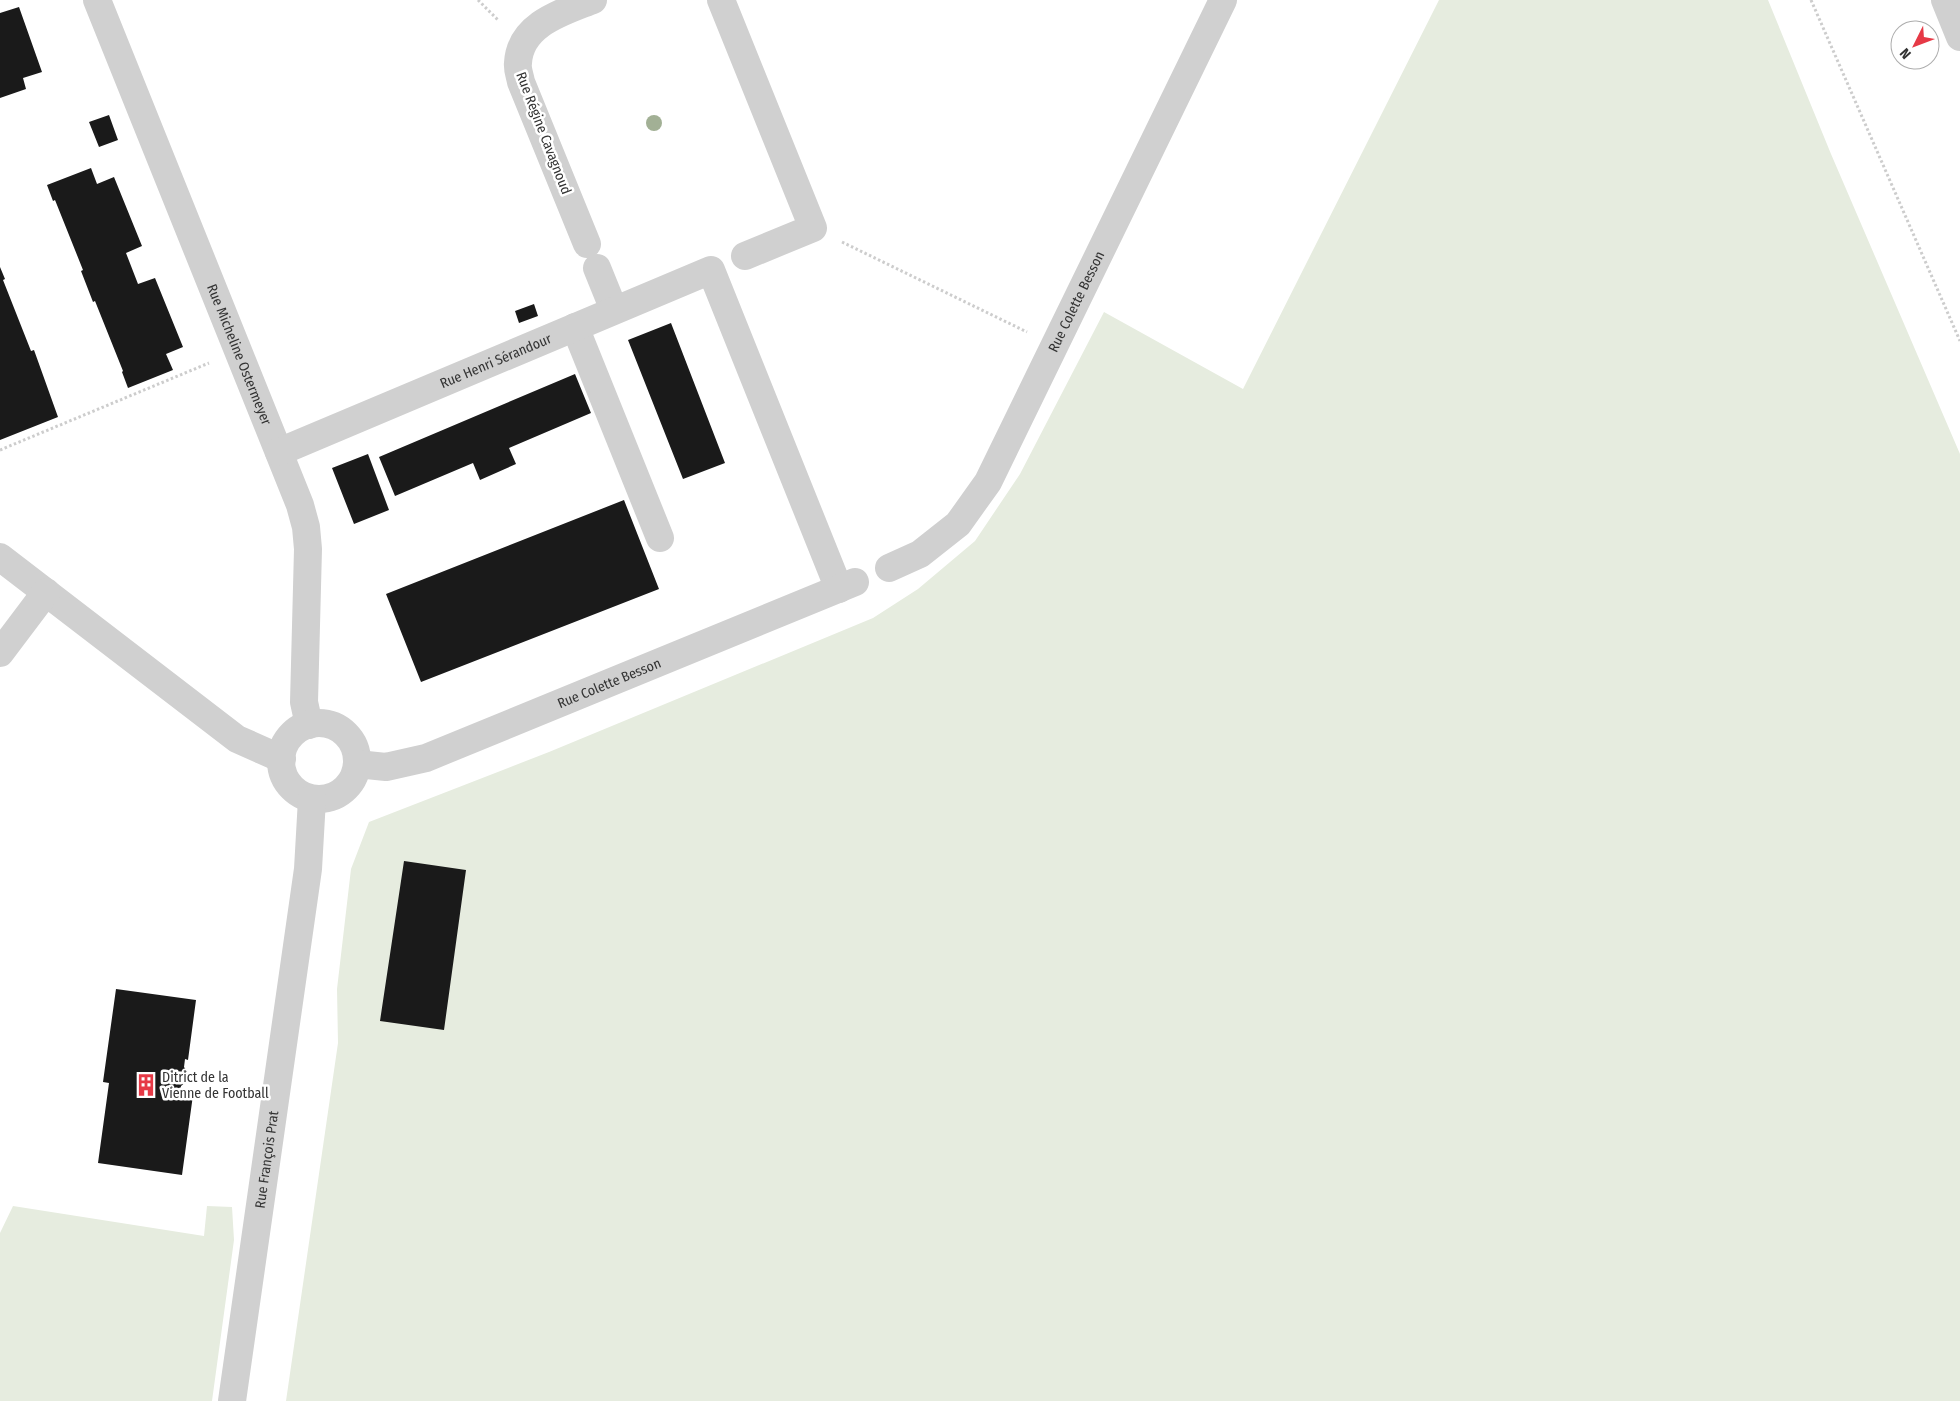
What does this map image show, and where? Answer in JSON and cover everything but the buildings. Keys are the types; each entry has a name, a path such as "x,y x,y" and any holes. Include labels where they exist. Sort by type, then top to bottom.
{"street":[{"name":"Rue Micheline Ostermeyer","path":"97,0 300,505 306,527 308,549 304,702 309,725"},
{"name":"Rue Régine Cavagnoud","path":"593,0 557,14 536,27 522,45 518,64 521,82 614,310"},
{"path":"721,0 813,228 745,256"},
{"name":"Rue Colette Besson","path":"889,568 920,554 958,524 988,482 1223,0"},
{"path":"1945,0 1960,37"},
{"name":"Rue Henri Sérandour","path":"279,452 711,270 848,585"},
{"path":"575,327 660,538"},
{"path":"0,557 237,738 282,760"},
{"name":"Rue Colette Besson","path":"357,764 386,767 426,758 848,585"},
{"path":"0,653 46,592"},
{"path":"309,725 333,726 343,732 353,746 357,764 354,776 347,787 337,795 325,799 312,799 293,789 286,780 282,770 284,748 290,738 298,730 309,725"},
{"name":"Rue François Prat","path":"232,1401 308,869 312,799"}],"path":[{"path":"1812,0 1960,341"},
{"path":"813,228 1055,345"},
{"path":"0,450 238,351"}],"shaded area":[{"path":"1439,0 1768,0 1831,154 1960,454 1960,1401 286,1401 338,1043 337,989 351,869 369,822 549,752 873,618 918,589 975,541 1020,474 1104,312 1243,389"},
{"path":"13,1206 204,1236 207,1206 232,1207 234,1240 212,1401 0,1401 0,1233"}],"place":[{"name":"Ditrict de la Vienne de Football","path":"146,1085"}]}
